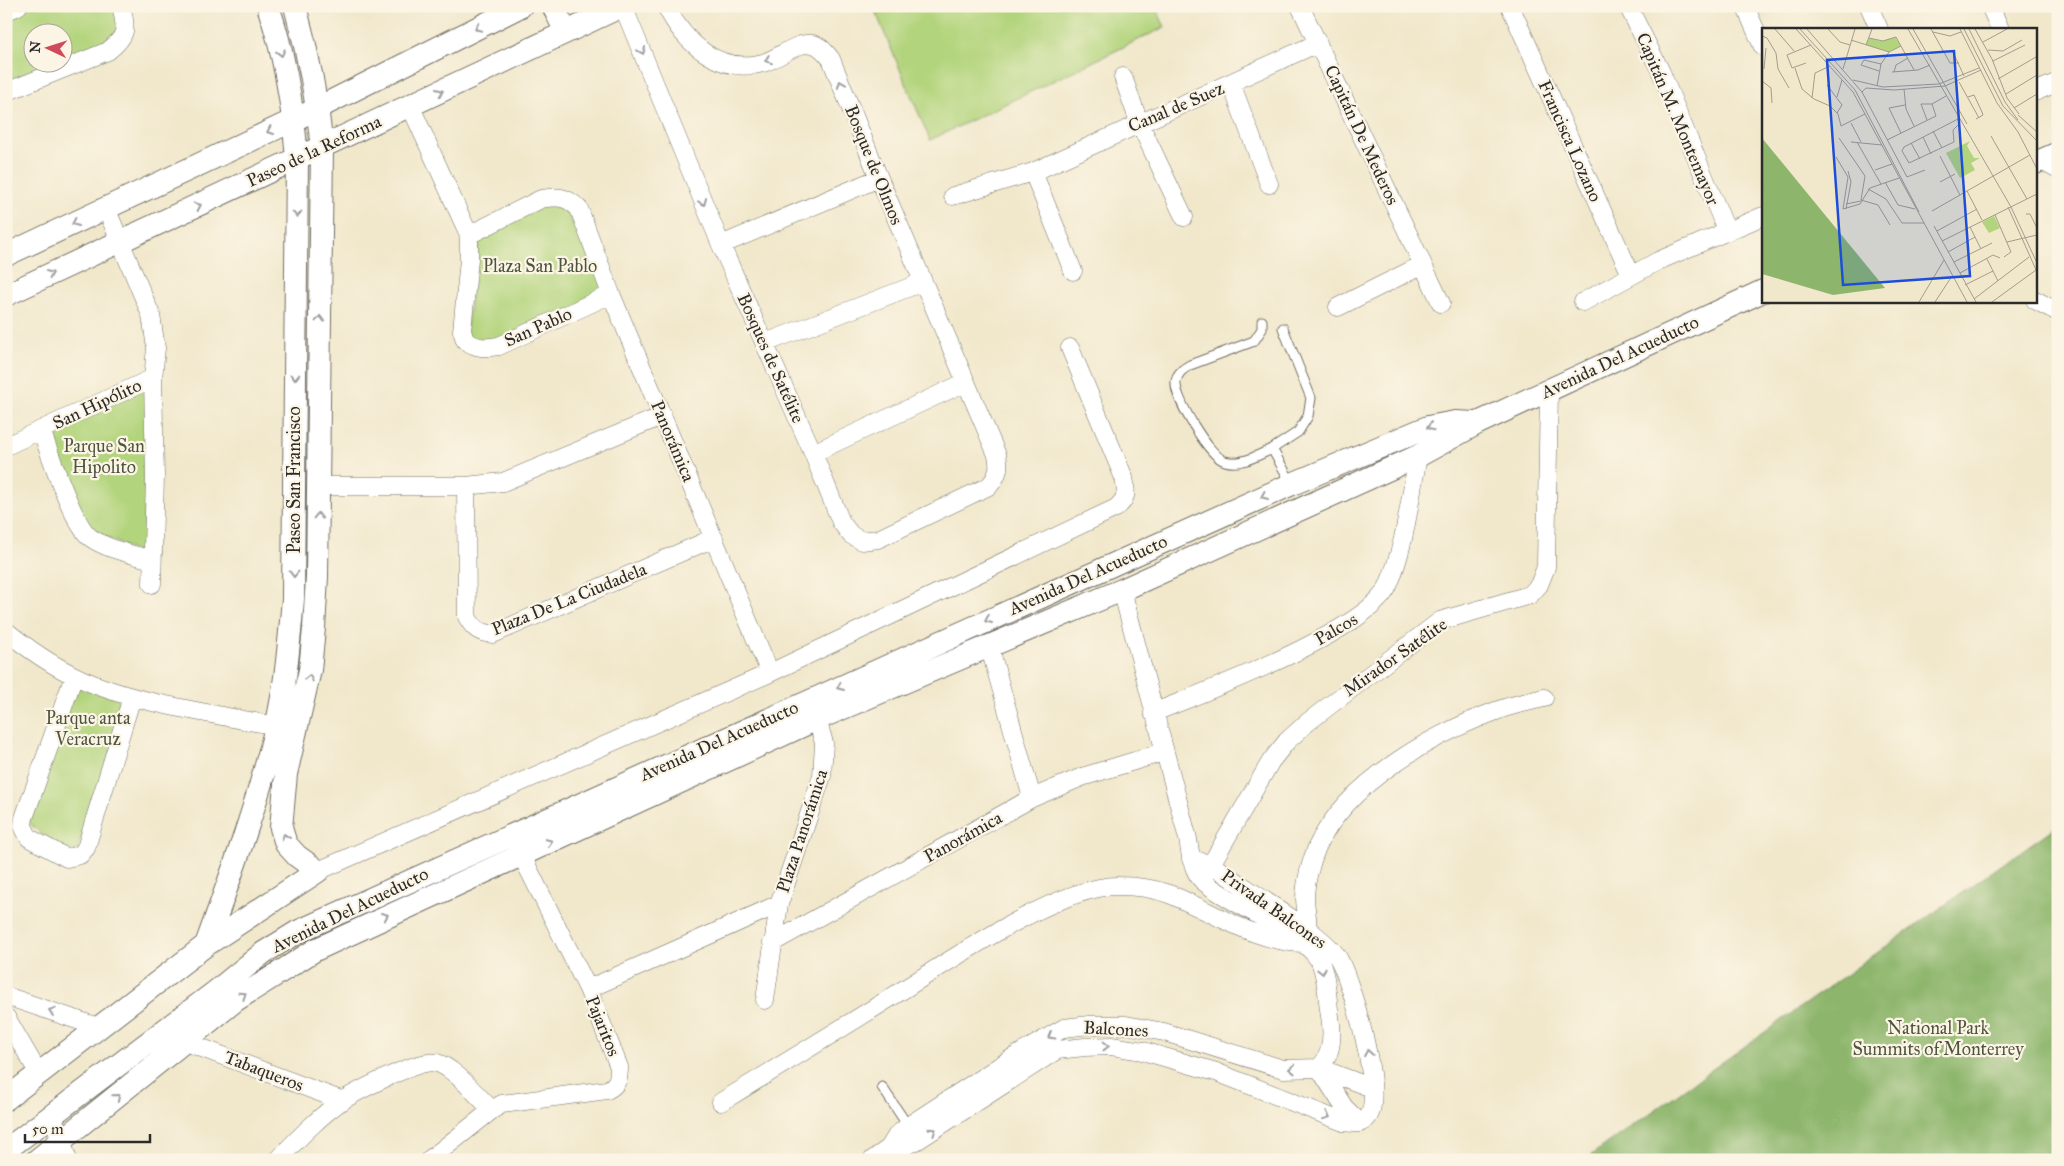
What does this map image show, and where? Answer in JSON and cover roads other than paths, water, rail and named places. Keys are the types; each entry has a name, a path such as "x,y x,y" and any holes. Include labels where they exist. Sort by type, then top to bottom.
{"street":[{"path":"6,92 108,51 121,41 125,30 121,6"},
{"name":"Paseo San Francisco","path":"206,945 252,815 276,726 286,672 293,599 298,159 294,120 283,65 268,6"},
{"name":"Paseo San Francisco","path":"295,6 309,55 322,146 317,577 310,670 286,774 281,828 286,844 297,856 318,871"},
{"name":"Paseo de la Reforma","path":"6,255 294,120 521,6"},
{"path":"552,6 566,32"},
{"name":"Paseo de la Reforma","path":"6,295 622,6"},
{"name":"Bosques de Satélite","path":"622,6 722,246 813,453 841,522 851,534 862,541 878,539 989,486 997,477 998,455"},
{"name":"Bosque de Olmos","path":"666,6 682,31 703,54 724,64 744,66 763,63 805,45 814,44 831,58 879,178 998,455"},
{"name":"Capitán De Mederos","path":"1300,6 1422,265 1442,303"},
{"name":"Francisca Lozano","path":"1510,6 1631,275"},
{"name":"Capitán M. Montemayor","path":"1628,6 1661,72 1727,232"},
{"path":"1745,6 1762,45"},
{"path":"1869,6 1879,28"},
{"path":"1990,6 2000,28"},
{"name":"Canal de Suez","path":"953,196 1034,172 1140,122 1318,43"},
{"path":"1123,77 1140,122 1184,217"},
{"path":"2036,92 2058,82"},
{"path":"1231,83 1269,184"},
{"path":"410,105 468,235"},
{"path":"1034,172 1072,271"},
{"path":"722,246 879,178"},
{"name":"Panorámica","path":"468,235 553,196 572,201 578,209 611,294 770,673"},
{"path":"106,208 122,241 150,316 156,348 153,378 155,477 152,584"},
{"path":"1583,302 1631,275 1762,216"},
{"name":"San Pablo","path":"468,235 469,259 462,331 465,340 473,346 485,348 499,346 611,294"},
{"path":"1338,306 1422,265"},
{"path":"765,342 924,282"},
{"name":"Avenida Del Acueducto","path":"37,1160 65,1150 236,1000 315,950 817,719 989,644 1122,590 1418,456 1478,423 1762,291"},
{"path":"2036,301 2058,312"},
{"path":"6,1099 206,945 318,871 770,673 1116,508 1125,501 1127,491 1124,478 1070,348"},
{"name":"San Hipólito","path":"6,446 153,378"},
{"path":"813,453 966,382"},
{"name":"Mirador Satélite","path":"1206,872 1271,761 1287,741 1308,722 1440,621 1530,595 1539,585 1546,567 1549,390"},
{"path":"318,486 466,486 503,482 662,416"},
{"name":"Avenida Del Acueducto","path":"6,1150 215,992 263,953 297,932 1292,484 1428,427 1456,422 1478,423"},
{"name":"San Hipólito","path":"41,430 77,522 88,537 106,547 152,560"},
{"name":"Palcos","path":"1153,713 1335,632 1365,612 1387,588 1398,558 1418,456"},
{"name":"Plaza De La Ciudadela","path":"466,486 468,617 474,628 483,634 493,634 714,538"},
{"name":"Privada Balcones","path":"1122,590 1153,713 1188,839 1191,859 1206,872 1306,936 1324,941 1337,957 1346,977 1367,1048 1374,1105 1364,1120"},
{"path":"6,631 40,657 74,676 132,697 276,726"},
{"path":"989,644 1032,798"},
{"path":"74,676 23,826 29,838 67,858 80,856 86,848 132,697"},
{"path":"722,1102 1032,913 1087,891 1115,886 1144,888 1168,894 1278,941 1306,936 1305,897 1317,847 1341,811 1358,793 1396,762 1439,736 1498,710 1544,698"},
{"name":"Plaza Panorámica","path":"765,1000 779,904 822,776 824,743 817,719"},
{"name":"Panorámica","path":"772,943 1032,798 1082,777 1164,752"},
{"name":"Pajaritos","path":"492,1110 502,1104 607,1090 614,1087 619,1076 619,1067 588,989 521,854"},
{"path":"588,989 779,904"},
{"name":"Privada Balcones","path":"1306,936 1319,960 1331,1024 1328,1059 1319,1068"},
{"path":"6,996 98,1027"},
{"path":"6,1017 39,1074"},
{"name":"Balcones","path":"872,1160 889,1148 897,1136 908,1126 1012,1058 1064,1028 1089,1025 1136,1027 1164,1032 1283,1069 1319,1068 1372,1088"},
{"name":"Tabaqueros","path":"186,1042 342,1101"},
{"name":"Balcones","path":"889,1148 902,1148 918,1140 1057,1050 1085,1046 1111,1046 1143,1050 1216,1072 1343,1122 1364,1120"},
{"path":"278,1160 288,1148 342,1101 412,1065 426,1061 438,1063 448,1068 492,1110 429,1160"},
{"path":"1319,1068 1344,1107 1364,1120"},
{"path":"52,1115 65,1150"}],"lane":[{"path":"1262,321 1262,328 1254,341 1180,370 1175,383 1185,411 1216,457 1225,461 1239,463 1272,449 1298,432 1308,416 1311,398 1283,328"},
{"path":"1272,449 1292,484"},
{"path":"882,1087 908,1126"}],"park label":[{"name":"Plaza San Pablo","path":"540,266"},
{"name":"Parque San Hipolito","path":"104,456"},
{"name":"Parque anta Veracruz","path":"88,728"},
{"name":"National Park Summits of Monterrey","path":"1938,1038"}]}
